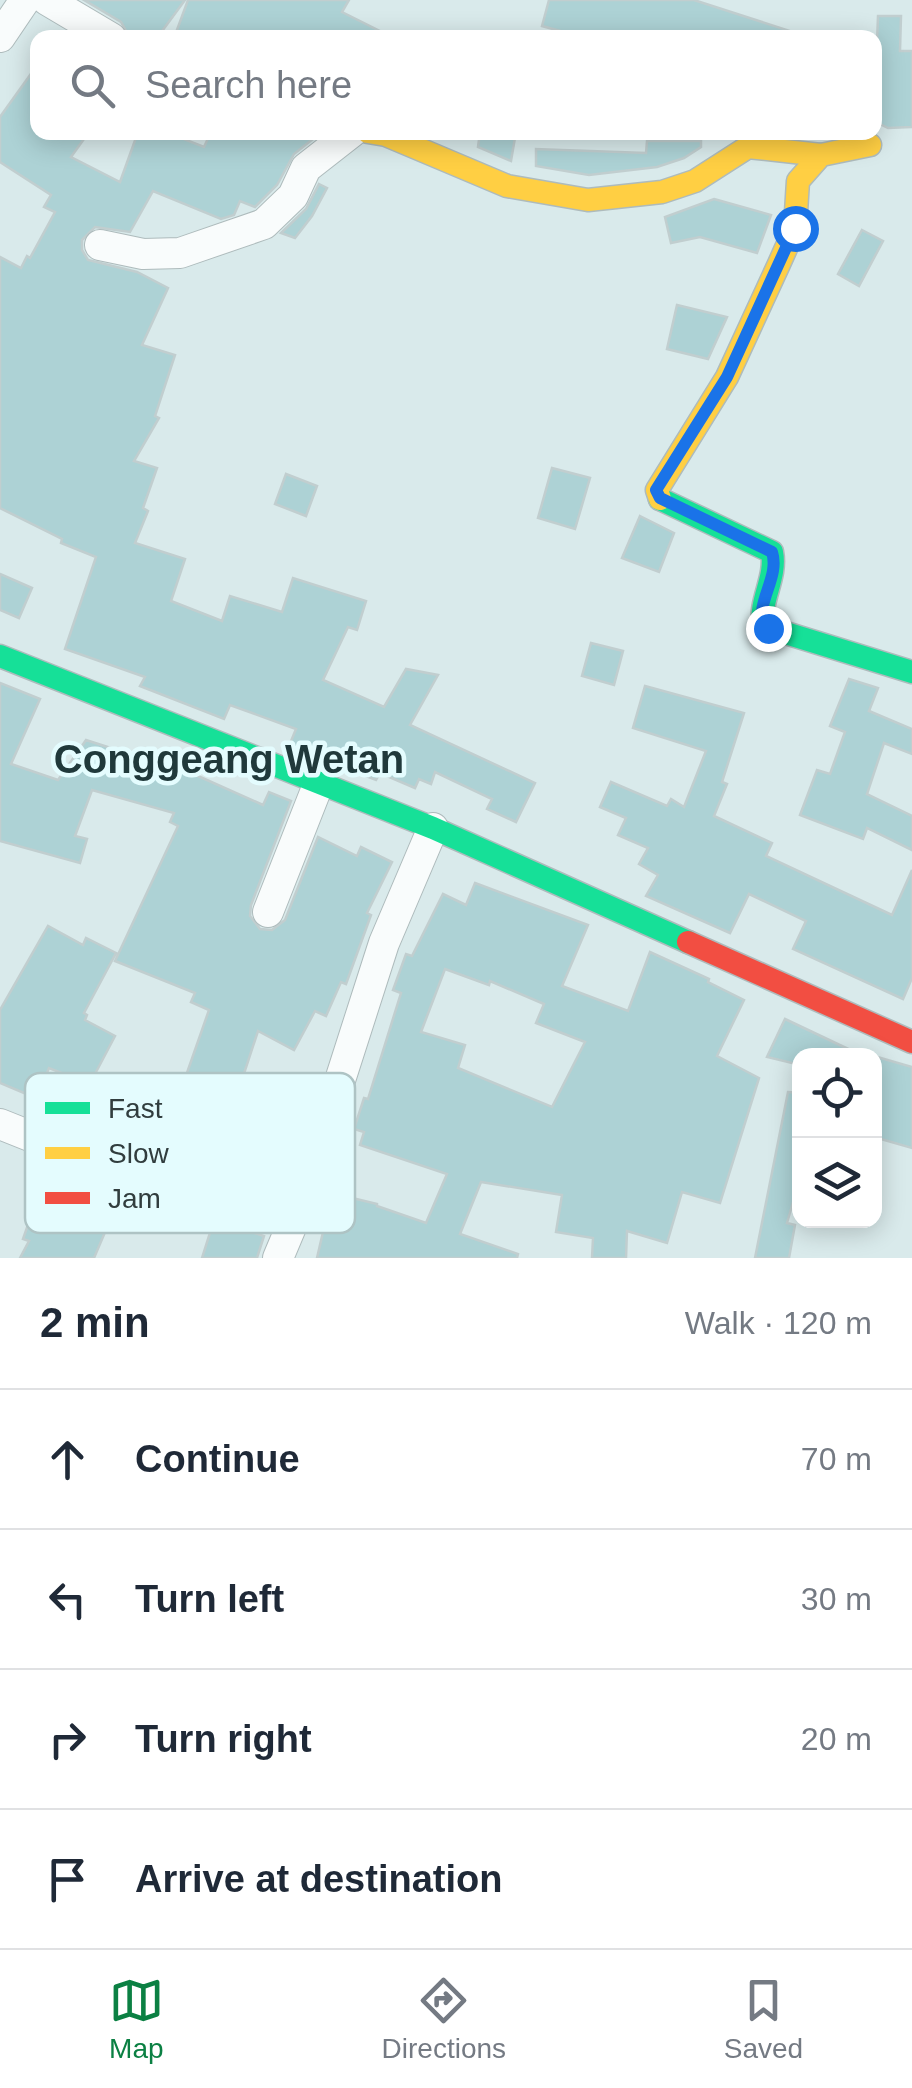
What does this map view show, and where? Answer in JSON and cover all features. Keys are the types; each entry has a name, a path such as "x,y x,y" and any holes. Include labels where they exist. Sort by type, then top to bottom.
{"street":[{"path":"0,38 25,0"},
{"path":"47,0 98,30"},
{"path":"100,245 144,254 180,254 264,224 293,196 306,168 328,140"},
{"path":"398,140 507,186 588,200 662,192 695,181 748,147 822,155 870,145"},
{"path":"822,155 798,181 795,228 727,377 658,486 657,495 772,552 774,566 760,615 763,626 912,672"},
{"path":"0,656 433,828 912,1042"},
{"path":"268,912 318,785"},
{"path":"342,1073 384,942 433,828"},
{"path":"0,1124 25,1134"},
{"path":"278,1258 288,1233"}],"building":[{"path":"84,0 185,0 163,30 126,30 121,22"},
{"path":"188,0 349,0 342,12 378,30 177,30"},
{"path":"549,0 694,0 787,30 557,30 542,26"},
{"path":"878,16 901,16 900,51 912,51 912,127 882,125 882,30 877,30"},
{"path":"30,75 30,140 83,140 71,157 120,182 135,140 186,140 204,147 207,140 312,140 294,154 277,185 255,207 240,201 234,215 221,219 153,191 130,232 95,227 82,240 88,260 137,272 168,288 142,345 175,355 155,416 159,418 134,461 157,468 143,508 148,511 135,543 185,559 171,601 222,621 230,596 282,612 293,578 366,601 357,630 348,627 323,680 384,707 406,669 438,675 410,725 535,783 516,822 487,809 492,799 435,772 431,784 419,779 415,788 380,773 376,780 289,746 296,729 230,705 224,719 140,686 145,677 65,649 96,557 61,543 62,539 0,508 0,257 21,268 55,212 44,207 51,195 0,162 0,117"},
{"path":"479,140 515,140 511,161 478,147"},
{"path":"647,141 701,141 701,147 657,167 589,175 536,166 536,149 646,153"},
{"path":"319,184 327,188 295,238 281,233 306,209"},
{"path":"714,199 771,215 757,253 700,237 671,243 665,217"},
{"path":"862,230 883,241 859,286 838,274"},
{"path":"677,305 727,317 708,359 667,349"},
{"path":"552,468 590,478 575,529 538,518"},
{"path":"286,474 317,486 306,516 275,504"},
{"path":"640,516 674,533 659,572 622,558"},
{"path":"0,574 32,588 19,618 0,610"},
{"path":"591,643 623,651 614,685 582,676"},
{"path":"849,679 878,688 869,711 912,729 912,754 884,743 867,794 912,816 912,850 867,828 863,839 800,815 817,770 830,774 845,732 830,726"},
{"path":"0,683 40,699 11,764 58,780 86,740 198,776 263,805 269,792 291,801 251,905 250,916 260,929 272,930 285,920 318,837 357,856 361,847 392,862 367,913 371,915 346,984 341,982 326,1016 315,1011 294,1050 258,1031 244,1073 187,1073 209,1010 191,1002 195,993 115,961 178,826 170,822 174,813 92,790 75,836 87,839 80,863 0,841"},
{"path":"645,686 744,713 722,782 727,784 714,816 772,843 766,856 892,915 912,870 912,978 903,999 793,949 806,921 749,894 730,933 646,896 658,875 639,864 648,848 618,835 626,818 600,807 611,782 667,806 671,799 684,807 706,751 633,728"},
{"path":"475,883 588,925 562,986 628,1011 650,952 744,1000 717,1056 759,1078 720,1203 682,1192 667,1243 627,1231 626,1258 592,1258 593,1238 556,1232 562,1195 481,1182 460,1234 518,1254 517,1258 317,1258 323,1233 355,1233 355,1199 426,1223 447,1174 360,1145 364,1132 355,1129 401,993 393,990 406,954 412,956 443,894 466,905","holes":["445,969 489,985 490,981 544,1004 536,1023 585,1042 552,1107 458,1068 465,1045 421,1032"]},
{"path":"48,926 83,945 86,938 116,953 84,1013 85,1020 115,1036 96,1073 62,1073 49,1068 47,1073 25,1073 25,1093 0,1083 0,1010"},
{"path":"785,1019 846,1048 792,1048 792,1063 767,1057"},
{"path":"882,1058 912,1067 912,1148 882,1139"},
{"path":"788,1092 792,1092 792,1206 787,1223 794,1228 789,1258 755,1258"},
{"path":"25,1233 105,1233 94,1258 20,1258 29,1241 23,1239"},
{"path":"210,1233 264,1236 257,1258 202,1258"}],"traffic: fast":[{"path":"660,499 772,552 763,626 912,672"},
{"path":"0,656 433,828 688,942"}],"traffic: slow":[{"path":"398,140 507,186 588,200 662,192 695,181 748,147 821,155"},
{"path":"660,499 657,490 727,377 795,228 798,181 821,155 870,145"}],"traffic: jam":[{"path":"688,942 912,1042"}],"district":[{"name":"Conggeang Wetan","path":"229,759"}],"route":[{"path":"768,628 763,626 760,615 774,566 772,552 660,498 656,490 727,377 795,228"}]}
